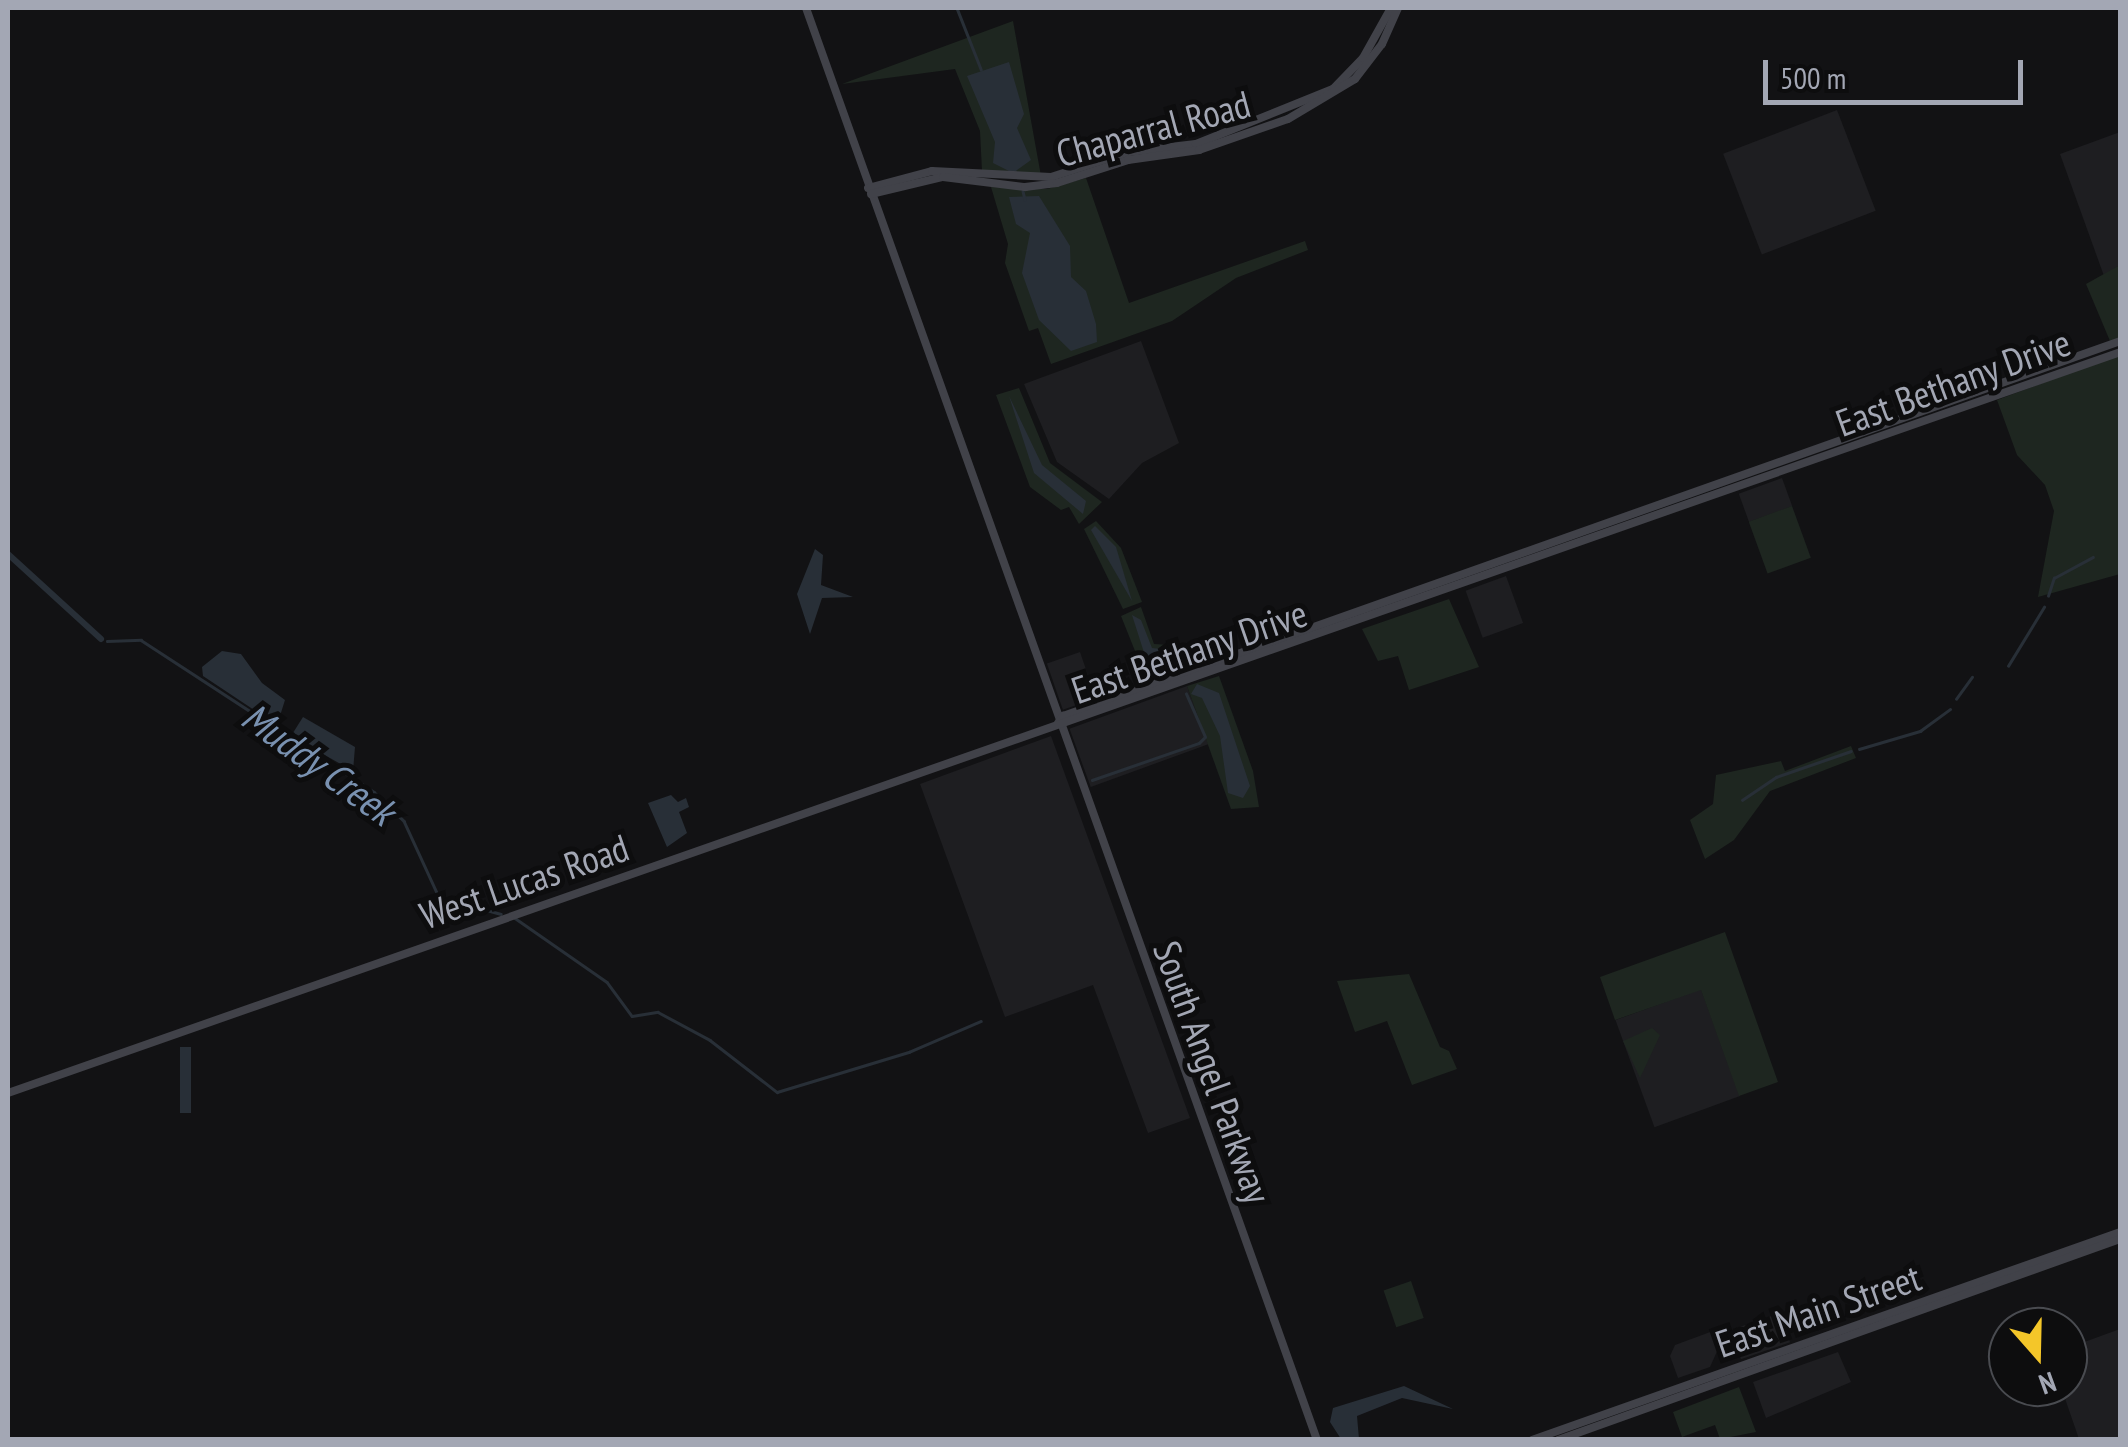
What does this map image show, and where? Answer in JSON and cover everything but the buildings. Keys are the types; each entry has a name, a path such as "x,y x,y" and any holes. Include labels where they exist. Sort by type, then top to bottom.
{"main road":[{"name":"South Angel Parkway","path":"806,8 998,559 1317,1440"},
{"name":"Chaparral Road","path":"869,191 914,173 1051,177 1129,152 1196,144 1302,106 1356,67 1391,8"},
{"name":"Chaparral Road","path":"977,176 1025,186 1056,183 1128,160 1198,150 1288,119 1355,79 1382,44 1398,8"},
{"name":"East Bethany Drive","path":"1058,723 1712,493 2064,366 2120,341"},
{"name":"East Bethany Drive","path":"2064,366 2120,352"},
{"name":"West Lucas Road","path":"8,1093 1058,723"},
{"name":"East Main Street","path":"1859,1330 2120,1232"},
{"path":"2062,1262 2098,1240"},
{"name":"East Main Street","path":"1532,1440 2120,1240"},
{"name":"East Main Street","path":"1558,1440 1814,1345"}],"shaded area":[{"path":"1013,21 1041,176 982,171 980,131 955,69 842,84"},
{"path":"1009,62 1024,114 1017,128 1031,160 1013,173 993,163 995,142 967,76"},
{"path":"1837,110 1876,211 1762,255 1723,154"},
{"path":"2120,132 2120,265 2104,276 2060,154"},
{"path":"1086,178 1129,303 1305,241 1308,250 1236,278 1172,321 1051,364 1038,328 1029,331 1005,263 1008,244 991,187 1047,189"},
{"path":"1039,196 1070,246 1071,277 1086,291 1096,324 1097,342 1071,351 1039,320 1022,273 1030,233 1016,224 1009,197"},
{"path":"2120,265 2120,338 2110,341 2086,284"},
{"path":"1141,341 1179,443 1142,463 1109,499 1057,462 1024,384"},
{"path":"2120,354 2120,574 2038,597 2054,511 2045,485 2017,455 1997,400"},
{"path":"1019,388 1050,463 1102,502 1079,524 1069,507 1061,510 1030,487 996,395"},
{"path":"1009,396 1042,465 1086,501 1083,514 1034,473"},
{"path":"1782,478 1792,506 1749,522 1739,494"},
{"path":"1792,506 1811,558 1768,573 1749,522"},
{"path":"1096,521 1121,548 1142,602 1123,609 1084,529"},
{"path":"1095,526 1116,547 1132,601 1091,530"},
{"path":"815,549 823,555 821,585 853,597 822,598 810,634 797,594"},
{"path":"1506,576 1523,623 1483,638 1466,591"},
{"path":"1449,599 1479,667 1409,690 1398,656 1378,661 1362,629"},
{"path":"1141,607 1154,644 1186,646 1194,667 1147,681 1121,616"},
{"path":"1132,615 1141,620 1152,648 1179,651 1183,665 1157,670 1148,665"},
{"path":"222,651 241,654 262,683 285,700 279,719 266,718 203,676 202,667"},
{"path":"1080,652 1096,698 1063,710 1047,663"},
{"path":"1219,676 1253,771 1259,807 1231,809 1187,686"},
{"path":"1197,684 1219,693 1250,786 1243,798 1228,793 1220,736 1202,698 1191,694"},
{"path":"1187,686 1208,744 1091,787 1070,729"},
{"path":"303,717 355,747 353,771 291,736"},
{"path":"1051,736 1190,1118 1148,1133 1093,985 1005,1017 920,784"},
{"path":"1851,746 1856,758 1770,791 1734,840 1705,859 1690,820 1713,804 1716,775 1781,761 1785,771"},
{"path":"671,795 678,802 686,798 689,807 679,812 687,833 667,847 648,803"},
{"path":"1725,932 1778,1082 1739,1096 1701,990 1615,1020 1600,977"},
{"path":"1409,974 1440,1047 1449,1051 1457,1069 1412,1085 1387,1021 1355,1032 1337,981"},
{"path":"1701,989 1740,1096 1654,1127 1615,1020"},
{"path":"1652,1028 1660,1035 1640,1078 1623,1041"},
{"path":"180,1047 191,1047 191,1113 180,1113"},
{"path":"1411,1281 1424,1318 1396,1327 1384,1290"},
{"path":"1780,1313 1790,1342 1741,1359 1731,1330"},
{"path":"2120,1329 2120,1439 2079,1439 2068,1407 2088,1407 2088,1341"},
{"path":"1713,1331 1719,1347 1710,1367 1678,1378 1670,1356 1675,1345"},
{"path":"1838,1352 1851,1382 1766,1418 1753,1382"},
{"path":"1404,1386 1453,1409 1402,1398 1357,1416 1359,1439 1341,1439 1330,1422 1333,1408"},
{"path":"1739,1387 1756,1432 1720,1439 1715,1425 1682,1437 1673,1412"}],"waterway":[{"path":"957,8 981,69"},
{"path":"1023,191 1025,200"},
{"name":"Muddy Creek","path":"8,554 101,639"},
{"name":"Muddy Creek","path":"2048,596 2054,578 2093,557"},
{"name":"Muddy Creek","path":"2008,666 2044,607"},
{"name":"Muddy Creek","path":"107,641 141,640 374,792 404,821 439,897 501,914"},
{"path":"1182,654 1194,665"},
{"name":"Muddy Creek","path":"1956,699 1972,677"},
{"path":"1092,780 1199,743 1205,737 1186,694"},
{"name":"Muddy Creek","path":"1859,749 1920,731 1950,709"},
{"name":"Muddy Creek","path":"1742,800 1776,777 1851,751"},
{"name":"Muddy Creek","path":"515,918 607,982 632,1016 658,1012 710,1040 777,1092 909,1052 981,1021"}]}
